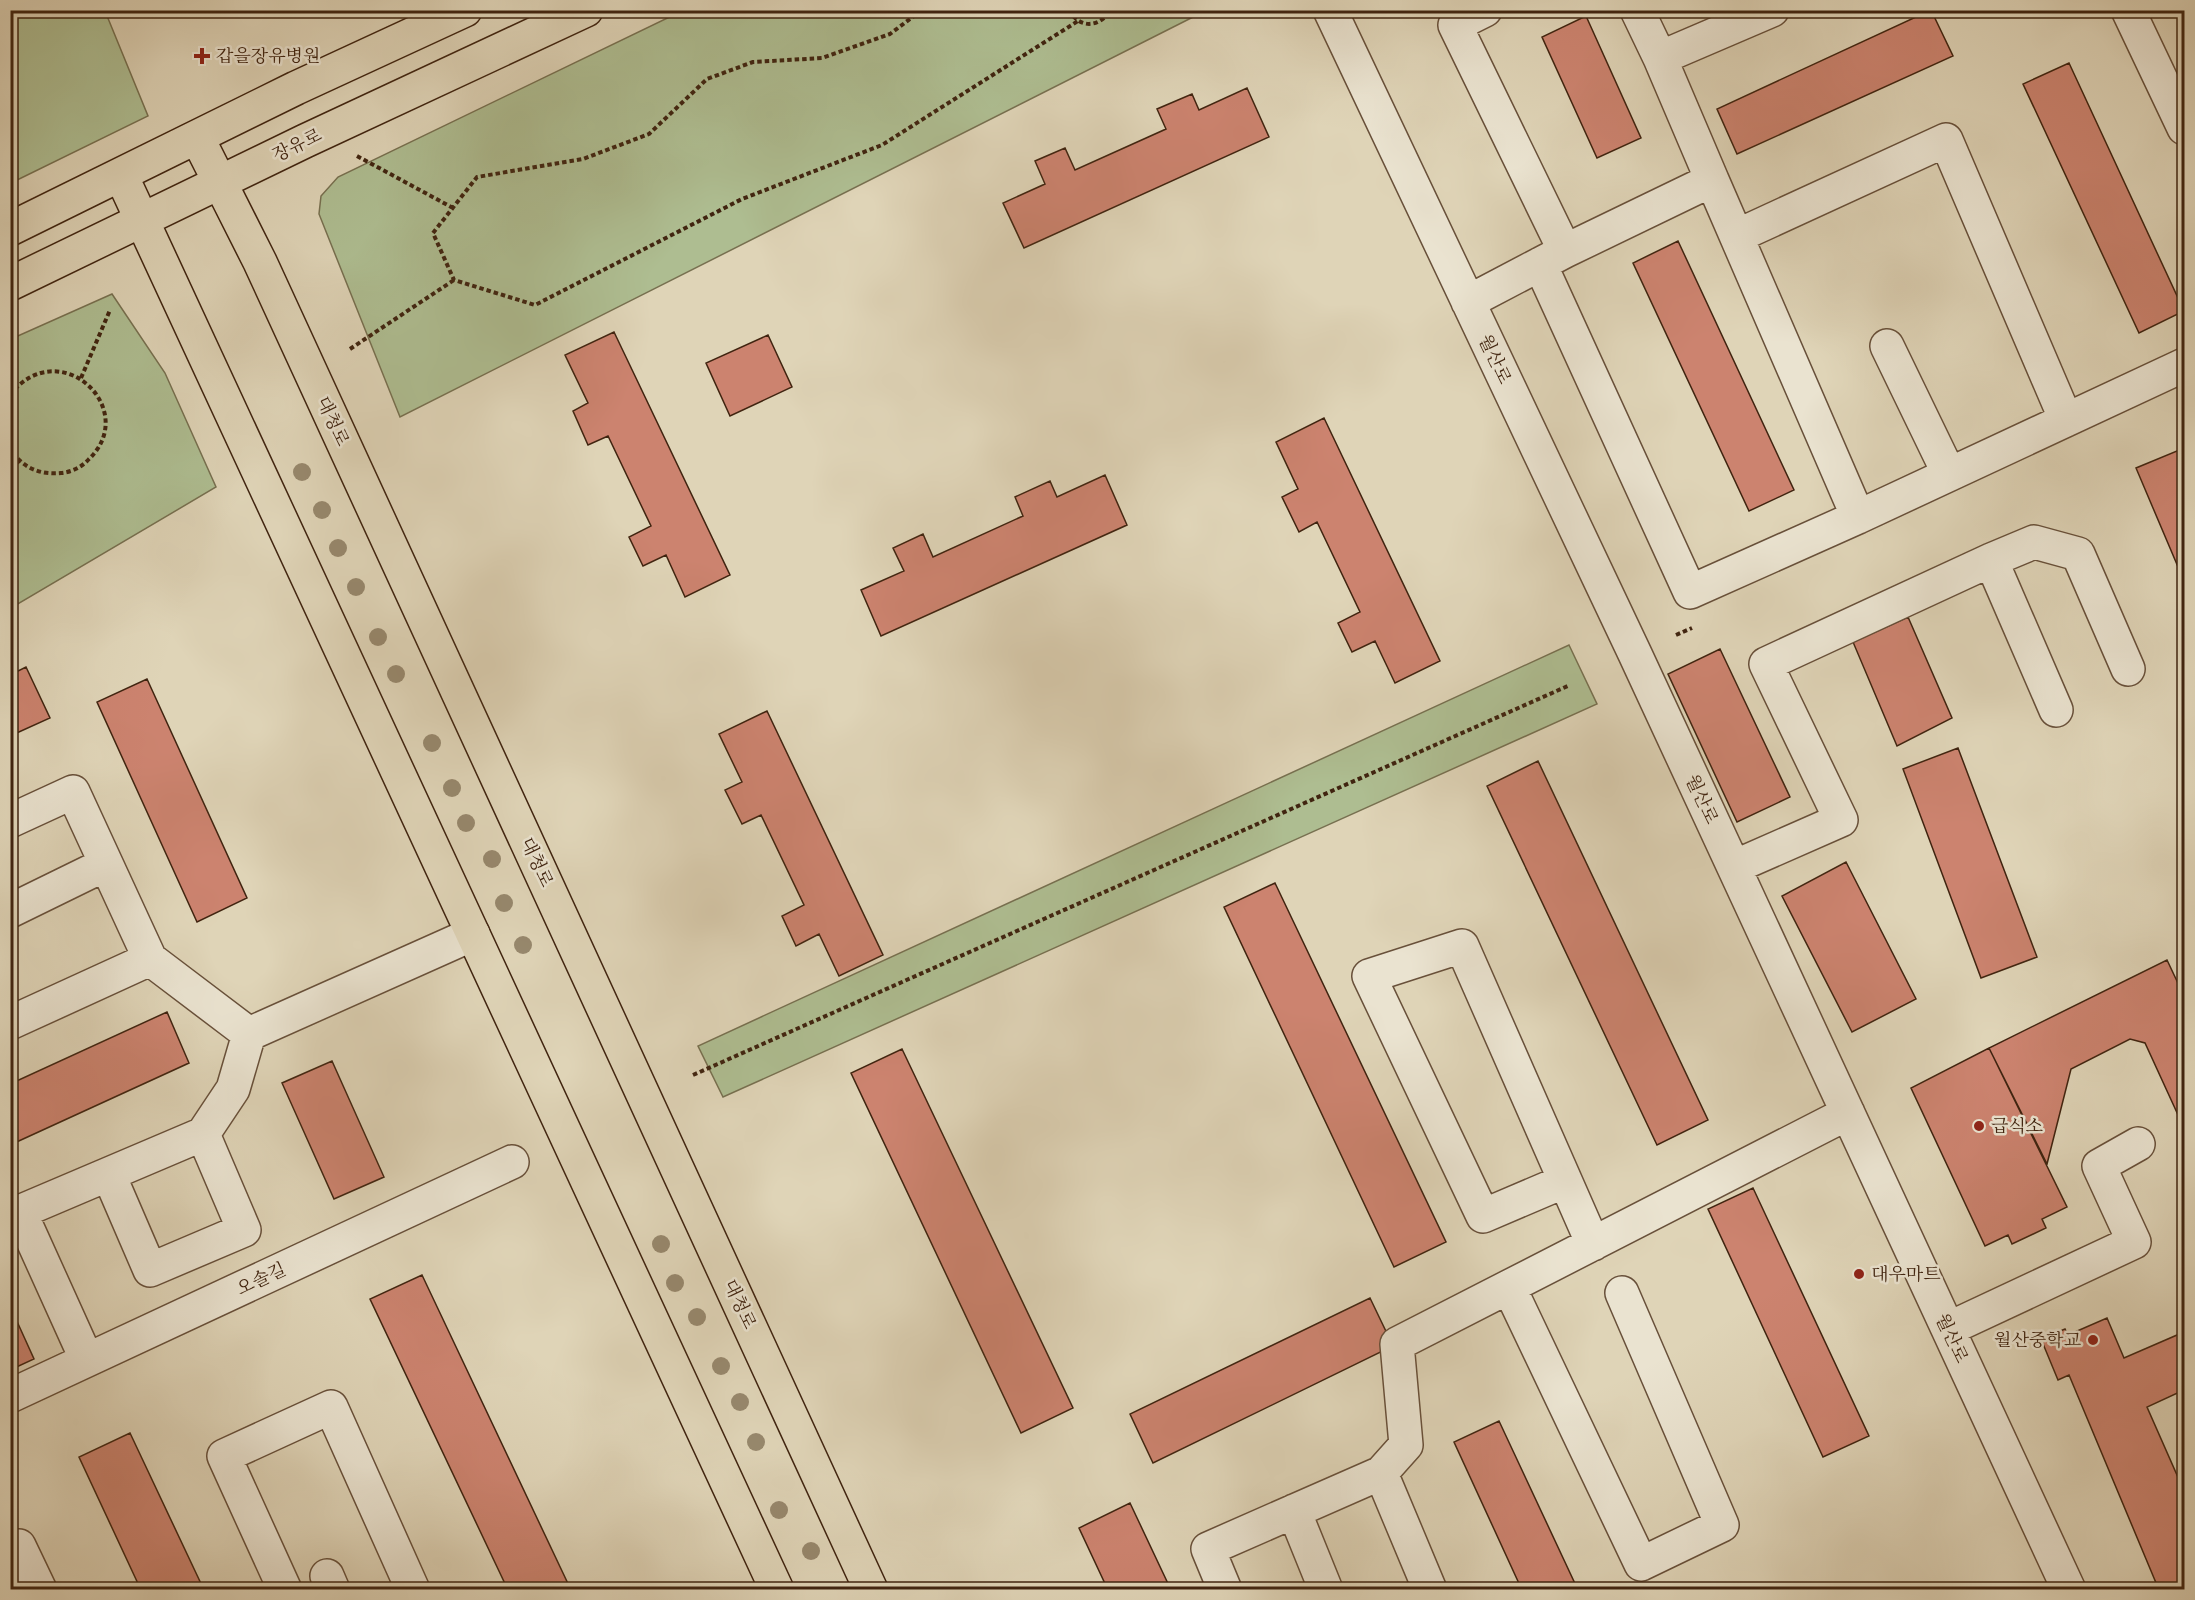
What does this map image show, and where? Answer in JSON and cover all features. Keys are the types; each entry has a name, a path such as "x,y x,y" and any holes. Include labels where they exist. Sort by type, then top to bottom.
{"main road":[{"path":"10,229 296,88 465,10"},
{"name":"장유로","path":"10,284 311,138 586,10"},
{"name":"대청로","path":"197,137 270,284 871,1590"},
{"path":"121,176 777,1590"}],"street":[{"name":"월산로","path":"1330,10 1734,867 2069,1590"},
{"path":"1485,10 1455,25 1690,592 1858,517 2184,365"},
{"path":"1637,10 1660,58 1858,517"},
{"path":"1660,58 1772,10"},
{"path":"2128,10 2184,128"},
{"path":"1737,236 1946,140 2066,420"},
{"path":"1468,302 1712,180"},
{"path":"1887,346 1949,474"},
{"path":"1734,867 1840,820 1766,664 2034,542 2078,554 2128,669"},
{"path":"1991,560 2056,710"},
{"path":"10,821 73,792 150,959 249,1034"},
{"path":"10,911 106,864"},
{"path":"81,1347 15,1214 203,1134 232,1089 249,1034 473,934"},
{"path":"1564,1181 1483,1216 1370,976 1462,946 1593,1244"},
{"path":"10,1023 150,959"},
{"path":"1225,1590 1208,1549 1381,1473 1406,1445 1397,1344 1848,1113"},
{"path":"109,1175 150,1270 244,1230 203,1134"},
{"path":"1948,1329 2134,1242 2098,1166 2138,1144"},
{"name":"오솔길","path":"10,1396 512,1162"},
{"path":"1509,1287 1641,1564 1722,1525 1622,1293"},
{"path":"285,1590 224,1456 331,1407 413,1590"},
{"path":"1381,1473 1430,1590"},
{"path":"1294,1512 1326,1590"},
{"path":"10,1550 20,1546 40,1590"}],"path":[{"path":"922,10 890,34 822,58 753,62 708,79 649,134 583,159 477,177 433,233 454,280 535,305 742,199 882,145 1078,21"},
{"path":"1069,10 1078,21 1093,24 1100,22 1111,10"},
{"path":"356,156 453,208"},
{"path":"350,349 454,280"},
{"path":"81,378 110,310"},
{"path":"10,395 18,385 32,375 48,370 66,372 81,378 94,389 102,404 105,422 103,438 95,453 83,466 67,473 50,474 33,470 19,461 10,450"},
{"path":"10,469 19,461"},
{"path":"693,1075 1570,685"}],"green space":[{"path":"11,10 105,11 148,116 11,183"},
{"path":"682,11 1205,11 400,417 319,214 321,196 338,177"},
{"path":"112,294 165,373 216,487 11,608 11,339"},
{"path":"1569,645 1597,704 723,1097 698,1046"}],"building":[{"path":"1931,10 1953,56 1737,154 1717,109"},
{"path":"1586,16 1641,138 1597,158 1542,37"},
{"path":"2069,63 2184,311 2139,333 2023,84"},
{"path":"1247,88 1269,137 1024,248 1003,203 1045,184 1035,161 1065,148 1075,170 1166,129 1157,109 1192,94 1199,110"},
{"path":"1678,241 1794,490 1749,511 1633,263"},
{"path":"614,332 730,575 685,597 666,555 643,566 629,537 651,526 608,436 588,445 573,411 588,403 565,355"},
{"path":"768,335 792,387 730,416 706,363"},
{"path":"1324,418 1440,661 1395,683 1375,641 1352,652 1338,623 1360,612 1317,522 1299,532 1282,497 1298,489 1276,442"},
{"path":"2184,448 2184,581 2136,468"},
{"path":"1105,475 1127,525 881,636 861,590 904,571 893,548 923,534 933,557 1023,516 1015,497 1050,481 1057,497"},
{"path":"1908,617 1952,718 1897,746 1853,642"},
{"path":"1720,649 1790,797 1737,822 1668,674"},
{"path":"26,667 50,718 10,736 10,675"},
{"path":"147,679 247,898 197,922 97,702"},
{"path":"767,711 883,955 839,976 819,934 796,946 782,916 804,905 761,815 742,824 725,790 742,782 719,734"},
{"path":"1958,748 2037,957 1981,978 1903,769"},
{"path":"1538,761 1708,1120 1657,1145 1487,786"},
{"path":"1846,862 1916,999 1852,1032 1782,896"},
{"path":"1275,883 1446,1242 1394,1267 1224,907"},
{"path":"2167,960 2184,996 2184,1128 2145,1043 2130,1039 2071,1069 2047,1164 1989,1048"},
{"path":"167,1012 189,1063 10,1145 10,1084"},
{"name":"급식소","path":"1989,1048 2067,1207 2042,1219 2046,1228 2012,1244 2008,1235 1985,1246 1911,1088"},
{"path":"902,1049 1073,1408 1021,1433 851,1073"},
{"path":"332,1061 384,1177 334,1199 282,1083"},
{"path":"1753,1188 1869,1436 1823,1457 1708,1209"},
{"path":"2184,1240 2184,1270 2178,1253"},
{"path":"422,1275 571,1590 508,1590 370,1299"},
{"path":"1370,1298 1393,1346 1153,1463 1130,1414"},
{"path":"10,1306 34,1359 10,1370"},
{"path":"2107,1318 2124,1358 2184,1332 2184,1390 2147,1407 2184,1491 2184,1590 2159,1590 2069,1375 2058,1380 2041,1339 2065,1329 2068,1335"},
{"path":"1499,1421 1578,1590 1522,1590 1454,1442"},
{"path":"130,1433 204,1590 141,1590 79,1457"},
{"path":"1130,1503 1171,1590 1108,1590 1079,1528"}],"place":[{"name":"갑을장유병원","path":"202,56"},
{"name":"급식소","path":"1979,1126"},
{"name":"대우마트","path":"1859,1274"},
{"name":"월산중학교","path":"2093,1340"}]}
